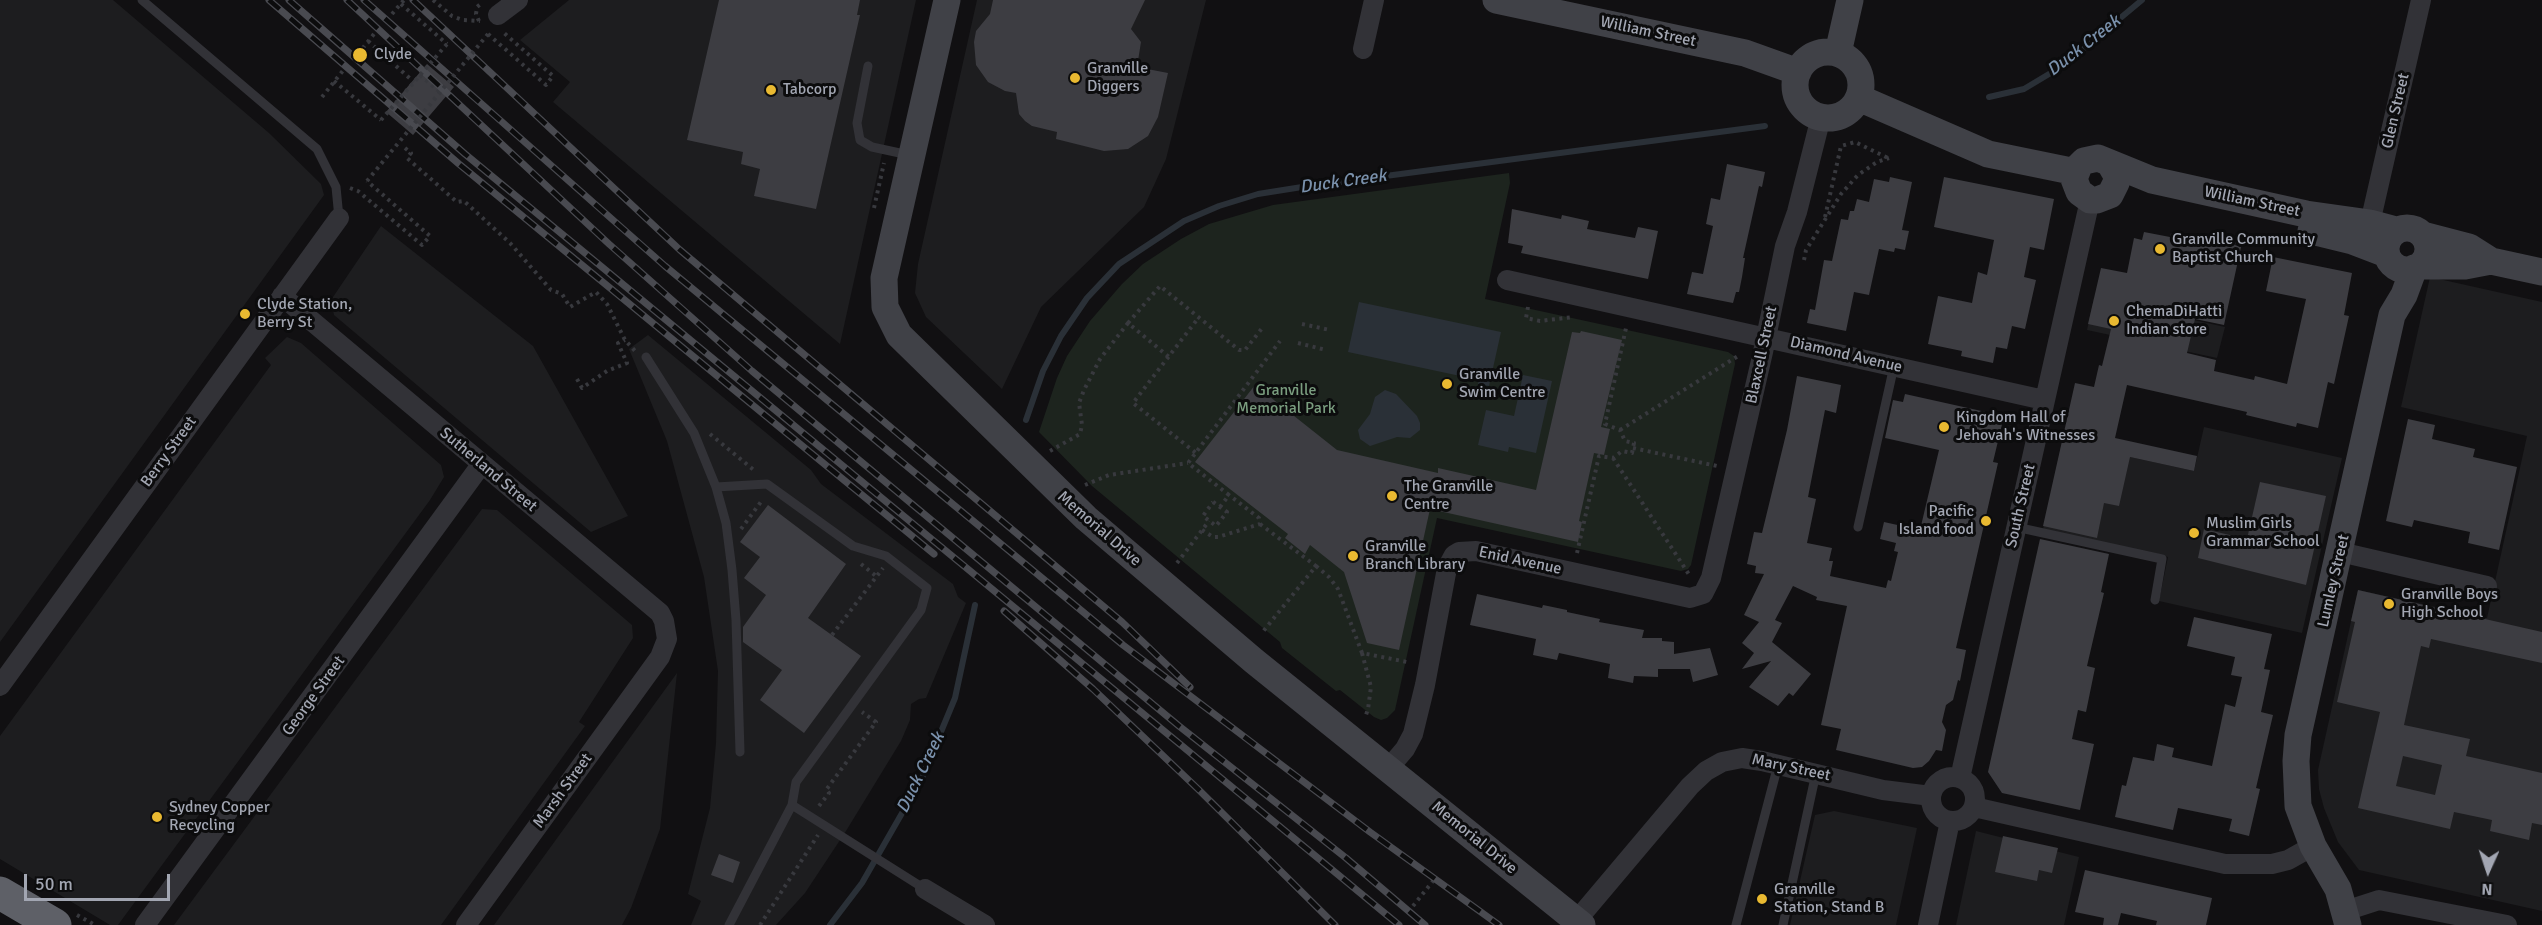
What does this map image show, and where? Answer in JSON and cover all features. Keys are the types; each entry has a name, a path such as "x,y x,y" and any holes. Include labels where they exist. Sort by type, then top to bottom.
{"highway":[{"path":"0,893 55,925"}],"street":[{"path":"497,22 518,0"},
{"name":"Memorial Drive","path":"947,0 884,278 885,307 898,335 1062,497 1227,639 1579,923"},
{"path":"1363,50 1374,0"},
{"name":"William Street","path":"1496,0 1745,53 1798,72"},
{"path":"1838,53 1850,0"},
{"name":"Glen Street","path":"2370,223 2421,0"},
{"path":"1838,53 1853,62 1857,69 1862,85 1859,98 1846,113 1838,117 1821,117 1805,109 1798,100 1795,83 1798,72 1804,62 1813,55 1838,53"},
{"path":"1859,98 1988,154 2076,172"},
{"name":"Blaxcell Street","path":"1703,594 1711,578 1785,246 1797,212 1821,117"},
{"path":"2098,158 2110,164 2114,170 2116,183 2100,197 2079,192 2074,179 2076,172 2079,166 2098,158"},
{"name":"William Street","path":"2110,164 2138,176 2178,186 2306,214 2370,223 2401,256"},
{"name":"William Street","path":"2100,197 2148,196 2324,234 2401,256 2465,266 2491,261"},
{"name":"South Street","path":"1960,778 2044,400 2100,197"},
{"name":"Berry Street","path":"0,686 339,218"},
{"name":"William Street","path":"2401,256 2412,228 2423,235 2469,247 2491,261 2542,272"},
{"name":"Lumley Street","path":"2347,918 2338,889 2313,846 2298,806 2298,744 2392,315 2404,295 2401,256"},
{"name":"Diamond Avenue","path":"1507,280 2044,400"},
{"name":"Sutherland Street","path":"282,296 660,613 667,631 667,639 660,657"},
{"name":"George Street","path":"145,925 481,465"},
{"name":"Enid Avenue","path":"1388,769 1405,749 1413,734 1425,685 1447,568 1454,555 1459,552 1476,551 1690,598 1703,594"},
{"path":"2340,552 2487,586"},
{"name":"Marsh Street","path":"466,925 660,657"},
{"name":"Mary Street","path":"1579,923 1682,795 1706,771 1722,762 1742,758 1883,789 1931,796"},
{"path":"1953,777 1960,778 1966,781 1974,793 1974,807 1964,818 1950,821 1935,812 1931,796 1940,781 1953,777"},
{"path":"1974,807 2225,864 2272,864 2288,860 2313,846"},
{"path":"1928,925 1950,821"},
{"path":"925,889 985,925"},
{"path":"2347,918 2379,900 2507,925"}],"lane":[{"path":"142,0 317,149 336,187 339,218"},
{"path":"868,66 856,123 860,140 872,147 912,156"},
{"path":"646,357 694,433 717,487 726,523 736,620 740,752"},
{"path":"1858,527 1894,366"},
{"path":"717,487 767,484 852,546 886,556 927,588 921,610 796,782 792,805 729,925"},
{"path":"2016,526 2162,559 2155,600"},
{"path":"1736,925 1778,765"},
{"path":"1783,925 1816,773"},
{"path":"792,805 903,872 925,889"}],"path":[{"path":"358,191 422,245 430,236 367,181 488,34 546,84 553,76 497,22 463,20 452,16 433,0"},
{"path":"334,81 381,120 447,44 402,2 392,14"},
{"path":"358,54 378,29"},
{"path":"368,41 414,82"},
{"path":"322,97 345,68"},
{"path":"420,75 440,92"},
{"path":"1804,261 1806,250 1841,194 1857,175 1877,162 1889,158 1855,142 1841,146 1824,219"},
{"path":"405,148 411,153 407,158 457,202 464,201 510,243 550,290 562,294 570,307 596,292 607,304 631,348 646,357"},
{"path":"1050,451 1080,434 1082,430 1079,404 1100,359 1160,286 1239,350 1245,350 1263,327"},
{"path":"1528,307 1526,319 1540,321 1573,317"},
{"path":"1196,321 1133,403 1196,453"},
{"path":"1128,323 1169,357"},
{"path":"1302,324 1330,330"},
{"path":"1577,553 1599,456 1613,458 1622,451 1632,453 1634,443 1625,441 1620,429 1605,424 1626,328"},
{"path":"577,379 582,388 607,371 627,363 618,343 625,340"},
{"path":"1084,485 1109,475 1188,463 1280,341"},
{"path":"1298,343 1326,350"},
{"path":"1620,429 1738,356"},
{"path":"706,430 756,472 765,496 739,533"},
{"path":"1633,448 1717,466"},
{"path":"1613,458 1690,576"},
{"path":"1188,463 1259,518 1260,524 1329,576 1338,589 1362,652 1371,687 1365,718"},
{"path":"1220,507 1229,495"},
{"path":"1213,502 1227,512 1216,526 1209,521 1203,516 1213,502"},
{"path":"1177,563 1209,521"},
{"path":"1202,530 1213,537 1218,537 1260,524"},
{"path":"859,562 876,576"},
{"path":"1261,634 1316,566"},
{"path":"1362,652 1407,662"},
{"path":"1413,906 1433,881"}],"shaded area":[{"path":"0,0 113,0 269,133 321,184 324,195 0,642"},
{"path":"569,0 916,0 840,344 553,102 570,82 520,40"},
{"path":"977,0 1206,0 1166,159 1144,207 1041,307 1002,389 926,317 915,293 918,264"},
{"path":"381,226 533,346 628,516 591,532 334,315 331,300"},
{"name":"Granville Boys High School","path":"2430,277 2542,302 2542,911 2359,870 2338,842 2319,789 2318,770 2358,590 2487,618 2527,436 2401,407"},
{"path":"2094,298 2225,327 2217,358 2087,330"},
{"path":"1359,302 1501,332 1489,386 1478,384 1479,380 1348,352"},
{"path":"648,335 811,470 821,484 953,584 958,597 966,603 926,698 911,704 910,720 901,741 805,893 776,925 691,925 701,901 688,894 710,808 716,743 718,671 704,577 667,441 629,349"},
{"path":"287,337 301,343 441,465 444,477 430,500 118,925 110,925 0,859 0,736 271,365 265,358"},
{"path":"1523,375 1552,381 1536,453 1509,447 1508,452 1478,445 1486,410 1514,416"},
{"path":"1385,390 1396,394 1417,416 1420,430 1410,438 1397,437 1370,446 1360,439 1358,430 1370,414 1375,397"},
{"name":"Muslim Girls Grammar School","path":"2204,427 2342,458 2302,633 2159,601 2168,557 2043,529 2062,442 2194,471"},
{"path":"482,509 497,510 632,625 633,638 579,722 585,726 441,925 174,925"},
{"path":"677,673 660,829 631,908 622,925 494,925"},
{"path":"1834,811 1917,828 1896,925 1790,925 1815,815"},
{"path":"1976,831 2079,857 2064,925 1956,925"}],"green space":[{"name":"Granville Memorial Park","path":"1509,173 1510,183 1485,299 1728,352 1734,356 1735,364 1691,565 1688,569 1681,571 1437,518 1395,710 1387,718 1381,720 1340,690 1336,691 1282,648 1280,642 1092,486 1039,432 1067,356 1090,321 1143,264 1181,239 1209,224 1273,205"}],"building":[{"name":"Tabcorp","path":"719,0 860,0 857,15 860,15 816,209 754,196 760,169 741,164 743,152 687,140"},
{"name":"Granville Diggers","path":"993,0 1145,0 1131,29 1141,42 1137,67 1168,73 1158,117 1148,136 1128,149 1104,151 1056,139 1057,132 1032,126 1025,121 1019,114 1016,93 1005,91 988,82 976,65 974,42 976,31 990,14"},
{"path":"427,64 454,87 413,135 386,112"},
{"path":"1727,164 1765,172 1762,187 1759,186 1743,258 1745,258 1739,292 1736,292 1733,303 1687,294 1692,272 1703,274 1713,226 1706,224 1711,198 1720,200"},
{"path":"1890,177 1912,182 1902,230 1909,231 1905,250 1895,248 1894,252 1879,249 1869,295 1854,292 1846,331 1807,323 1810,309 1815,310 1824,260 1832,261 1841,219 1848,220 1850,211 1854,211 1857,199 1869,202 1874,179 1889,182"},
{"path":"1944,177 2054,199 2044,250 2030,247 2024,277 2036,280 2025,329 2012,326 2007,349 1996,347 1993,363 1961,356 1962,351 1928,344 1938,296 1972,303 1978,272 1987,275 1994,240 1934,227"},
{"path":"1512,209 1561,219 1562,215 1589,221 1587,229 1635,238 1638,227 1658,231 1648,279 1521,253 1523,246 1508,243"},
{"path":"2144,232 2170,237 2171,233 2205,240 2212,240 2213,234 2237,240 2235,245 2241,247 2224,325 2195,319 2187,353 2216,360 2214,371 2254,380 2255,376 2287,384 2306,299 2266,291 2273,257 2352,273 2344,315 2349,316 2334,384 2328,382 2318,428 2297,423 2296,427 2246,415 2247,412 2127,385 2115,438 2197,456 2194,471 2130,457 2119,506 2104,503 2097,538 2043,526 2075,383 2094,387 2111,329 2088,324 2101,268 2127,273 2134,238 2142,240"},
{"name":"The Granville Centre","path":"1581,331 1622,340 1601,427 1610,429 1604,455 1594,453 1579,521 1582,522 1578,542 1430,509 1399,650 1367,643 1344,572 1310,545 1305,554 1285,538 1288,534 1195,462 1255,385 1337,450 1438,473 1438,468 1536,490 1572,332 1580,333"},
{"path":"1797,376 1841,385 1836,413 1825,410 1808,497 1816,499 1807,543 1832,548 1829,561 1833,561 1830,576 1886,588 1888,580 1891,581 1898,552 1894,551 1896,543 1880,539 1884,522 1920,530 1939,450 1885,438 1893,400 1903,402 1905,394 2004,416 1993,462 1998,463 1956,648 1966,650 1960,681 1958,680 1953,700 1946,705 1942,722 1946,730 1942,751 1936,750 1922,767 1913,768 1836,750 1841,729 1821,725 1847,606 1816,600 1817,597 1793,586 1775,620 1782,623 1772,642 1811,674 1793,696 1789,693 1778,706 1749,687 1771,661 1742,669 1754,653 1742,643 1759,622 1744,615 1764,574 1755,573 1756,566 1747,564 1754,532 1762,533 1787,430"},
{"path":"2408,419 2435,425 2432,439 2475,449 2473,457 2517,467 2499,550 2468,543 2470,532 2414,520 2412,527 2386,521"},
{"path":"2260,482 2326,496 2306,585 2198,558 2204,529 2247,539"},
{"path":"768,505 846,564 808,618 861,656 804,733 760,700 782,670 743,642 743,627 766,595 744,578 760,557 740,542"},
{"path":"2040,539 2109,554 2101,592 2104,593 2087,666 2095,668 2086,712 2078,710 2072,739 2094,744 2080,810 2002,793 1988,772"},
{"path":"2358,590 2542,632 2542,663 2431,639 2429,648 2421,646 2404,725 2470,739 2466,756 2542,773 2542,825 2532,823 2529,840 2490,831 2492,820 2454,812 2450,829 2358,808 2380,712 2337,702 2355,622 2351,621","holes":["2403,756 2442,765 2435,795 2396,786"]},
{"path":"1477,594 1542,608 1543,605 1567,610 1567,612 1600,619 1599,622 1644,630 1642,638 1662,638 1662,641 1674,642 1674,654 1710,648 1718,675 1693,682 1690,669 1658,669 1658,677 1634,676 1633,683 1608,678 1610,664 1559,653 1557,660 1533,655 1536,639 1470,625"},
{"path":"2194,617 2272,634 2264,669 2270,670 2261,712 2273,715 2256,788 2260,789 2249,836 2229,831 2232,819 2178,808 2173,830 2115,817 2122,785 2126,786 2133,757 2154,761 2157,744 2174,748 2172,757 2212,766 2225,704 2235,707 2242,677 2231,675 2235,657 2187,646"},
{"path":"2003,836 2058,848 2052,873 2039,870 2037,881 1995,872"},
{"path":"719,854 740,862 733,883 711,875"},
{"path":"2085,870 2212,898 2206,925 2156,925 2157,921 2121,913 2118,925 2103,925 2104,918 2075,912"}],"waterway":[{"name":"Duck Creek","path":"1989,97 2024,89 2064,65 2142,0"},
{"name":"Duck Creek","path":"1026,420 1043,371 1061,336 1087,298 1119,264 1184,221 1219,206 1258,194 1302,187 1765,126"},
{"name":"Duck Creek","path":"830,925 862,883 921,780 955,698 975,605"}],"railway":[{"path":"269,0 459,164 934,554"},
{"path":"289,0 465,154 1399,925"},
{"path":"347,0 609,244 752,371 1179,726 1346,858 1425,925"},
{"path":"364,0 665,266 1123,645 1370,832 1499,925"},
{"path":"413,0 680,250 1122,622 1190,687"},
{"path":"1004,611 1093,689 1335,925"}],"place":[{"name":"Clyde","path":"360,55"},
{"name":"Granville Diggers","path":"1075,78"},
{"name":"Tabcorp","path":"771,90"},
{"name":"Granville Community Baptist Church","path":"2160,249"},
{"name":"Clyde Station, Berry St","path":"245,314"},
{"name":"ChemaDiHatti Indian store","path":"2114,321"},
{"name":"Granville Swim Centre","path":"1447,384"},
{"name":"Kingdom Hall of Jehovah's Witnesses","path":"1944,427"},
{"name":"The Granville Centre","path":"1392,496"},
{"name":"Pacific Island food","path":"1986,521"},
{"name":"Muslim Girls Grammar School","path":"2194,533"},
{"name":"Granville Branch Library","path":"1353,556"},
{"name":"Granville Boys High School","path":"2389,604"},
{"name":"Sydney Copper Recycling","path":"157,817"},
{"name":"Granville Station, Stand B","path":"1762,899"}]}
